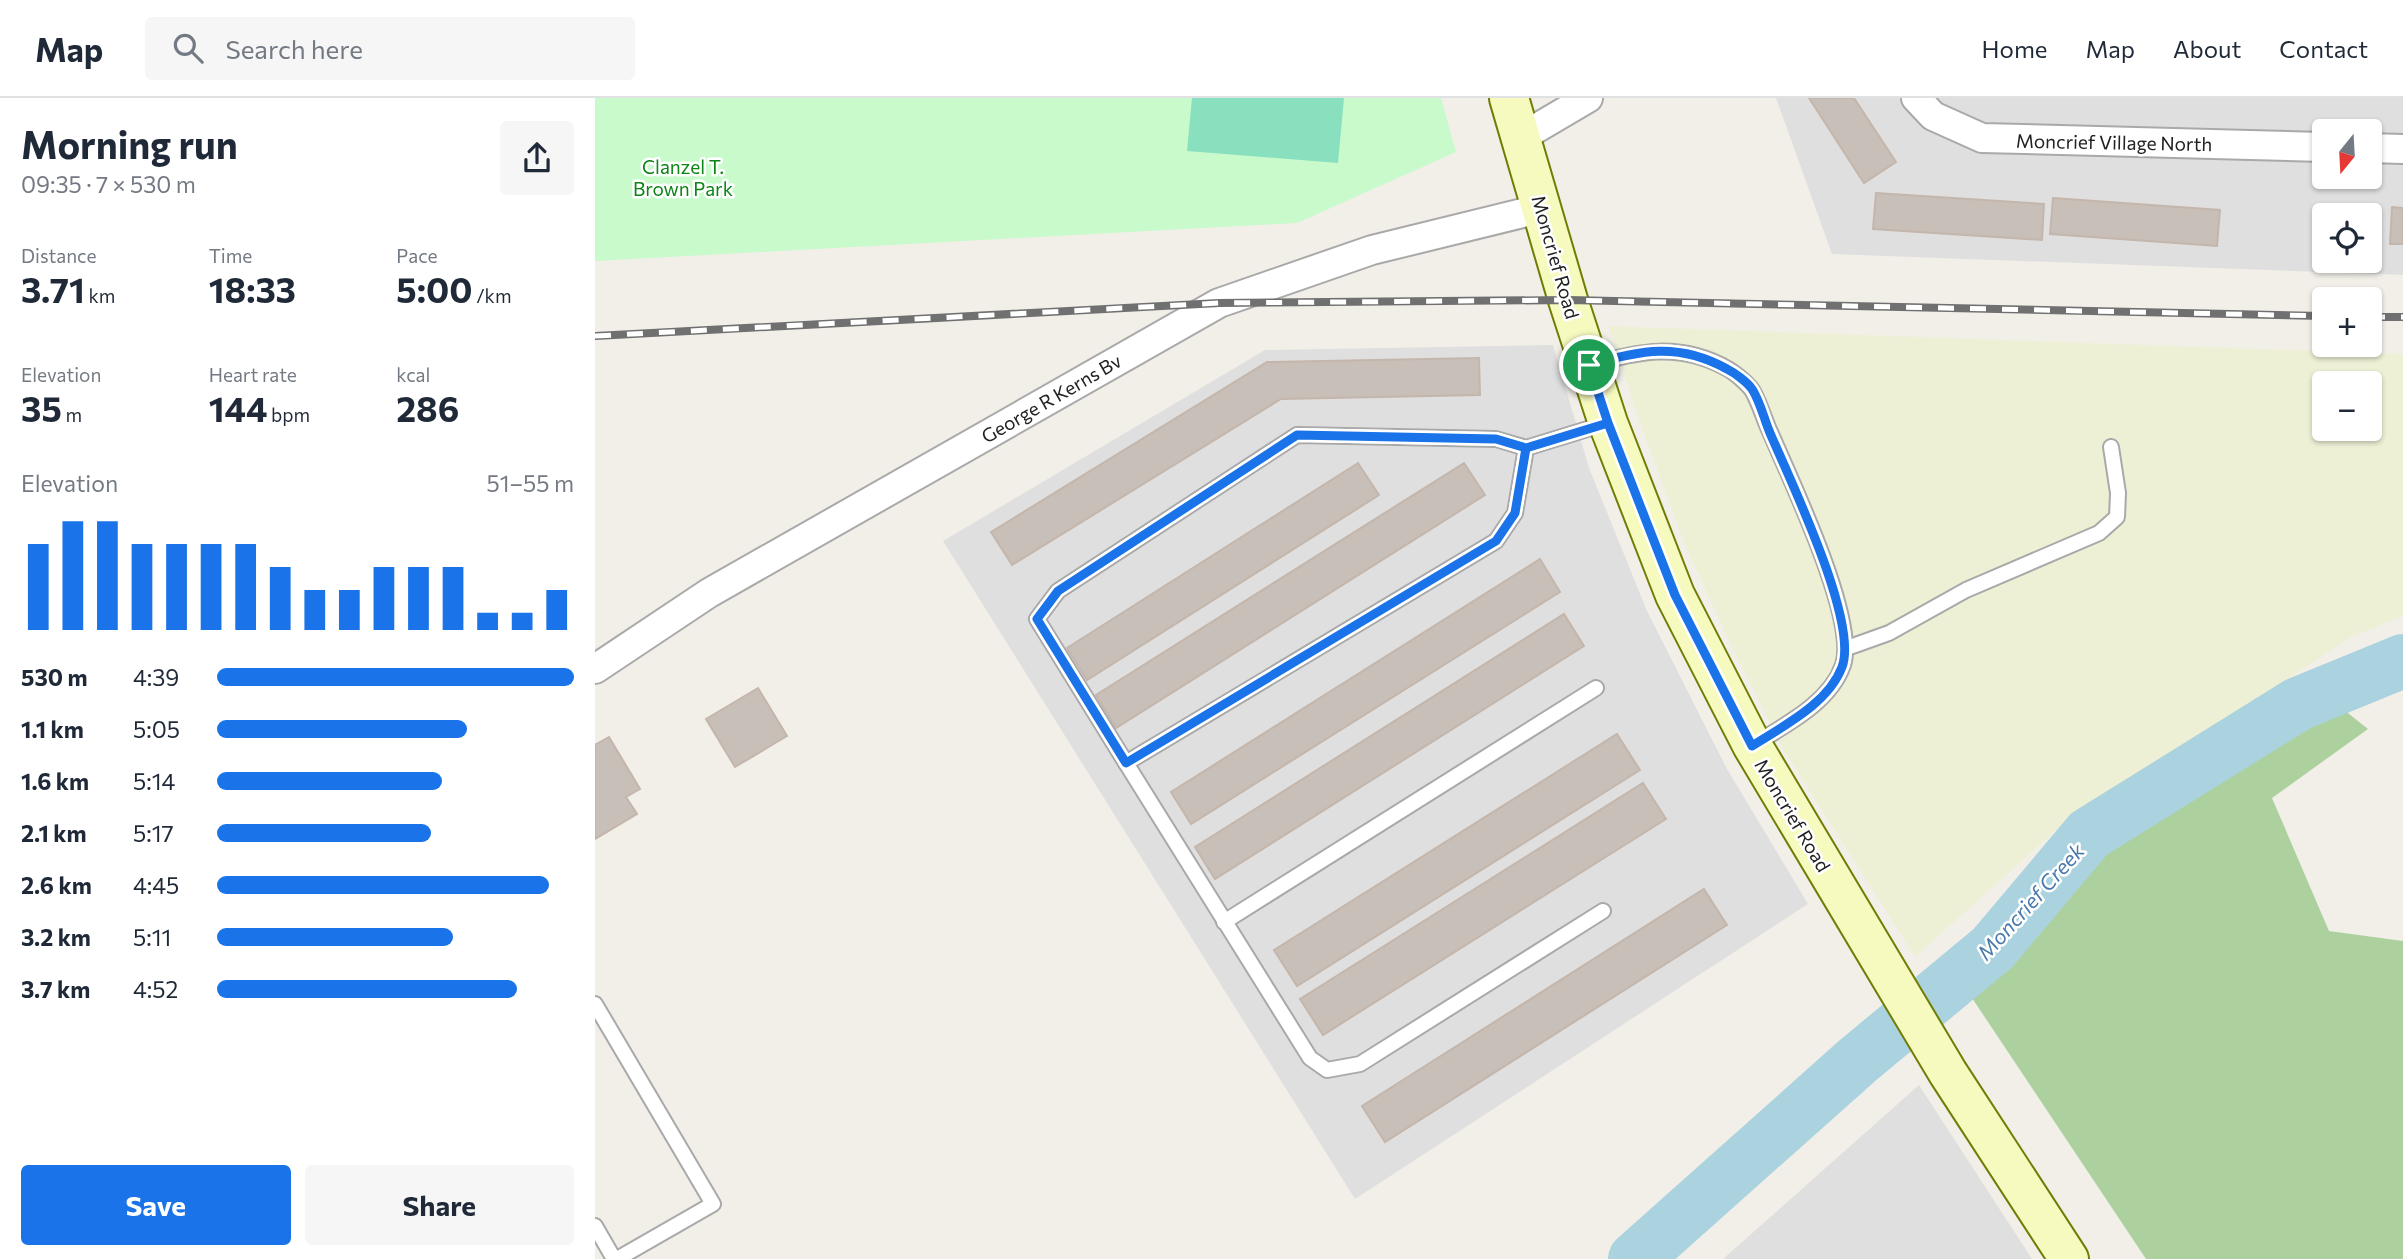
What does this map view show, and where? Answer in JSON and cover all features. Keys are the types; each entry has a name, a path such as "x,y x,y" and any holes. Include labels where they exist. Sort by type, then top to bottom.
{"main road":[{"name":"Moncrief Road","path":"1509,98 1608,423 1675,595 1752,746 1948,1073 2069,1259"}],"street":[{"path":"1520,138 1588,98"},
{"name":"Moncrief Village North","path":"1916,98 1933,117 1982,138 2312,147"},
{"path":"2382,148 2403,149"},
{"name":"George R Kerns Bv","path":"595,669 709,593 1219,303 1373,250 1543,208"}],"lane":[{"path":"1589,365 1652,350 1694,354 1729,370 1752,389 1797,494 1832,587 1847,648 1835,682 1821,698 1752,746"},
{"path":"1603,911 1360,1064 1327,1070 1310,1058 1037,619 1058,591 1297,435 1496,439 1526,448 1608,423"},
{"path":"1847,648 1889,633 1966,590 2099,533 2117,517 2118,493 2111,447"},
{"path":"1126,763 1496,541 1515,513 1526,448"},
{"path":"1224,922 1596,688"},
{"path":"595,1004 713,1204 615,1259 595,1226"}],"shaded area":[{"path":"1776,98 2403,98 2403,275 2349,273 2382,273 2382,203 2312,203 2312,272 1832,254"},
{"path":"1553,345 1589,468 1647,611 1727,769 1808,904 1355,1199 943,541 1265,350"},
{"path":"1919,1085 2032,1259 1723,1259"}],"green space":[{"name":"Clanzel T. Brown Park","path":"595,98 1441,98 1456,152 1297,223 595,261"},
{"path":"1192,98 1344,98 1338,163 1187,151"},
{"path":"1609,326 2312,351 2312,357 2382,357 2382,353 2403,354 2403,616 2353,636 2057,829 1915,957 1782,747 1686,547 1638,418"},
{"path":"2339,706 2368,729 2272,798 2329,931 2403,941 2403,1259 2146,1259 1970,995 2106,847"}],"building":[{"path":"1809,98 1854,98 1896,162 1864,183"},
{"path":"1876,193 2044,204 2042,240 1873,229"},
{"path":"2053,198 2220,210 2217,246 2050,234"},
{"path":"2392,207 2403,208 2403,244 2390,244"},
{"path":"1479,358 1480,395 1281,399 1012,565 991,532 1267,362"},
{"path":"1358,463 1379,495 1087,680 1067,648"},
{"path":"1464,463 1485,495 1116,728 1096,695"},
{"path":"1540,559 1560,592 1191,824 1171,792"},
{"path":"1564,614 1584,646 1215,879 1195,847"},
{"path":"758,688 787,736 735,767 706,719"},
{"path":"1617,734 1640,770 1297,986 1274,950"},
{"path":"609,737 640,789 626,797 637,814 595,839 595,745"},
{"path":"1643,783 1666,819 1323,1035 1300,999"},
{"path":"1704,889 1727,925 1385,1142 1362,1106"}],"waterway":[{"name":"Moncrief Creek","path":"1635,1259 1857,1061 1993,948 2089,834 2298,704 2403,661"}],"railway":[{"path":"595,336 1219,303 1568,300 2312,316"},
{"path":"2382,317 2403,317"}],"route":[{"path":"1589,365 1608,423 1526,448 1515,513 1496,541 1126,763 1037,619 1058,591 1297,435 1496,439 1526,448 1569,435 1608,423 1675,595 1752,746 1821,698 1835,682 1843,665 1847,648 1843,622 1810,526 1752,389 1729,370 1694,354 1652,350 1589,365"}]}
